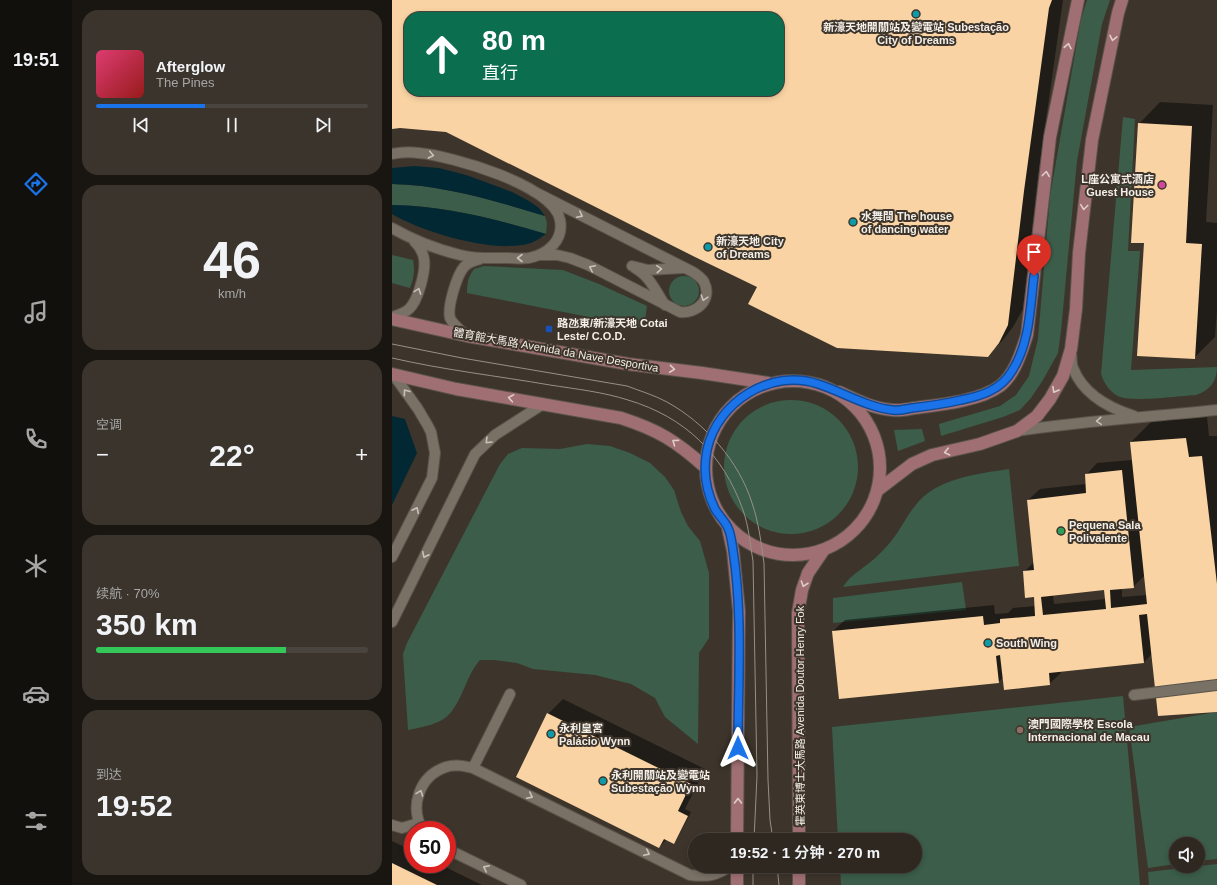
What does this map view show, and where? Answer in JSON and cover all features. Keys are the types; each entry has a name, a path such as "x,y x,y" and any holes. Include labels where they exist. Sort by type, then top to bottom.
{"main road":[{"path":"838,392 860,411 874,434 881,462 878,490 866,516 848,537 823,551 798,556 772,554 748,544 728,528 716,510 708,489 705,467 709,443 723,415 736,401 751,391 768,383 792,380 816,383 838,392 865,404 894,410 937,405 985,394 1000,385 1012,372 1021,354 1027,336 1050,137 1078,0"},
{"path":"878,490 912,464 932,455 980,444 1017,431 1038,416 1063,376 1071,349 1076,309 1079,253 1092,140 1122,0"},
{"name":"體育館大馬路 Avenida da Nave Desportiva","path":"392,318 467,336 628,364 768,383"},
{"path":"392,374 456,389 621,418 644,425 669,438 691,454 705,467"},
{"path":"728,528 733,551 739,611 738,833"},
{"name":"霍英東博士大馬路 Avenida Doutor Henry Fok","path":"799,833 798,613 802,590 808,573 823,551"},
{"path":"737,873 737,885"},
{"path":"799,873 799,885"}],"lane":[{"path":"392,154 400,152 420,153 471,165 497,174 686,268 699,276 704,282 706,296 701,306 695,310 687,313 680,312 570,258 557,255 538,255"},
{"path":"392,228 431,247 461,256 480,259 529,258 544,253 554,244 560,233 560,219 554,207 545,198 533,191"},
{"path":"392,318 408,310 414,303 423,276 425,260 421,248 412,238"},
{"path":"467,336 457,328 450,318 450,310 456,281 463,268 471,262 480,259"},
{"path":"665,305 648,278 632,266 648,270 686,268"},
{"path":"1071,349 1073,367 1081,383 1104,403 1138,418"},
{"path":"392,374 418,409 428,426 431,432 435,453 432,478 392,557"},
{"path":"392,622 475,454 494,435 543,404"},
{"path":"1017,431 1066,424 1217,410"},
{"path":"1134,695 1217,685"},
{"path":"473,768 510,694"},
{"path":"420,821 416,809 418,795 424,783 433,773 446,767 460,765 473,768 690,875 704,877 719,873"},
{"path":"392,825 404,828"},
{"path":"456,852 521,885"}],"green space":[{"path":"1087,0 1110,0 1102,24 1077,161 1058,353 1031,398 1020,410 1003,417 941,436 939,424 1000,406 1016,395 1029,376 1038,339 1050,196 1081,19"},
{"path":"1123,117 1135,119 1128,251 1140,251 1131,370 1217,367 1216,377 1211,385 1205,391 1196,395 1146,399 1120,397 1113,393 1108,387 1101,374"},
{"path":"392,184 431,187 469,195 545,216 547,223 546,234 470,214 431,208 392,205"},
{"path":"392,255 413,260 414,274 410,288 392,283"},
{"path":"484,266 563,270 599,284 647,306 644,328 467,293 470,275 474,269"},
{"path":"684,276 690,277 698,285 698,297 690,305 684,306 678,305 670,297 669,291 670,285 678,277"},
{"path":"791,400 817,405 828,411 843,425 853,441 858,467 853,493 847,504 833,519 817,529 791,534 765,529 754,523 739,509 729,493 724,467 729,441 735,430 749,415 765,405"},
{"path":"922,429 925,441 898,451 894,430"},
{"path":"587,444 610,446 630,453 650,463 665,477 674,490 681,512 688,526 700,541 709,573 709,638 699,653 698,744 665,717 655,698 631,684 595,675 533,669 517,663 494,660 480,660 470,676 457,703 446,717 431,725 408,730 403,654 407,643 500,464 508,454 522,448 560,449"},
{"path":"1009,469 1019,566 843,587 849,579 887,546 895,537 915,506 934,489 958,479"},
{"path":"962,582 966,610 833,623 833,598"},
{"path":"1123,696 1140,885 841,885 840,873 922,873 922,833 838,833 832,727"},
{"path":"1217,712 1217,859 1205,860 1205,837 1169,837 1169,865 1148,868 1129,727"},
{"path":"1217,864 1217,885 1149,885 1148,872 1169,870 1169,873 1205,873 1205,865"}],"water":[{"path":"414,166 439,168 466,175 512,192 539,208 545,216 469,195 431,187 392,184 392,168"},
{"path":"392,205 431,208 470,214 546,234 532,242 522,245 507,246 473,243 437,233 405,221 392,214"},
{"path":"392,416 405,419 417,453 392,505"}],"building":[{"name":"新濠天地 City of Dreams","path":"392,0 1052,0 1049,8 1024,191 1008,325 999,343 988,357 837,348 748,304 757,287 446,132 400,128 392,129"},
{"name":"L座公寓式酒店 Guest House","path":"1138,123 1192,126 1186,243 1202,244 1195,359 1137,356 1144,243 1131,243"},
{"path":"1186,438 1189,457 1202,456 1217,584 1217,712 1158,716 1147,614 1139,615 1144,663 1049,673 1050,685 1004,690 1000,655 996,656 999,683 839,699 832,631 983,616 984,625 1000,623 1000,619 1035,616 1034,597 1025,598 1023,571 1034,570 1027,500 1086,493 1085,474 1122,470 1134,588 1110,590 1111,608 1147,604 1130,442","holes":["1104,590 1106,609 1043,615 1041,597"]},
{"name":"永利開關站及變電站 Subestação Wynn","path":"547,713 691,784 678,811 688,816 674,844 664,839 659,848 516,777"},
{"path":"392,863 404,869 404,873 412,873 437,885 392,885"}],"tram line":[{"path":"392,344 462,358 627,386 667,402 694,421 719,445 739,472 746,487 758,526 764,563 768,780 772,833"},
{"path":"392,358 589,391 628,400 667,416 699,440 713,455 735,490 743,510 748,529 753,561 757,776 754,833"},
{"path":"753,873 753,885"},
{"path":"778,873 779,885"}],"place":[{"name":"新濠天地開關站及變電站 Subestação City of Dreams","path":"916,14"},
{"name":"L座公寓式酒店 Guest House","path":"1162,185"},
{"name":"水舞間 The house of dancing water","path":"853,222"},
{"name":"新濠天地 City of Dreams","path":"708,247"},
{"name":"路氹東/新濠天地 Cotai Leste/ C.O.D.","path":"549,329"},
{"name":"Pequena Sala Polivalente","path":"1061,531"},
{"name":"South Wing","path":"988,643"},
{"name":"澳門國際學校 Escola Internacional de Macau","path":"1020,730"},
{"name":"永利皇宮 Palácio Wynn","path":"551,734"},
{"name":"永利開關站及變電站 Subestação Wynn","path":"603,781"}],"route":[{"path":"738,748 739,611 733,551 728,528 716,510 708,489 705,467 707,449 714,431 723,415 736,401 751,391 768,383 792,380 816,383 865,404 894,410 937,405 985,394 1000,385 1012,372 1021,354 1027,336 1034,276"}]}
